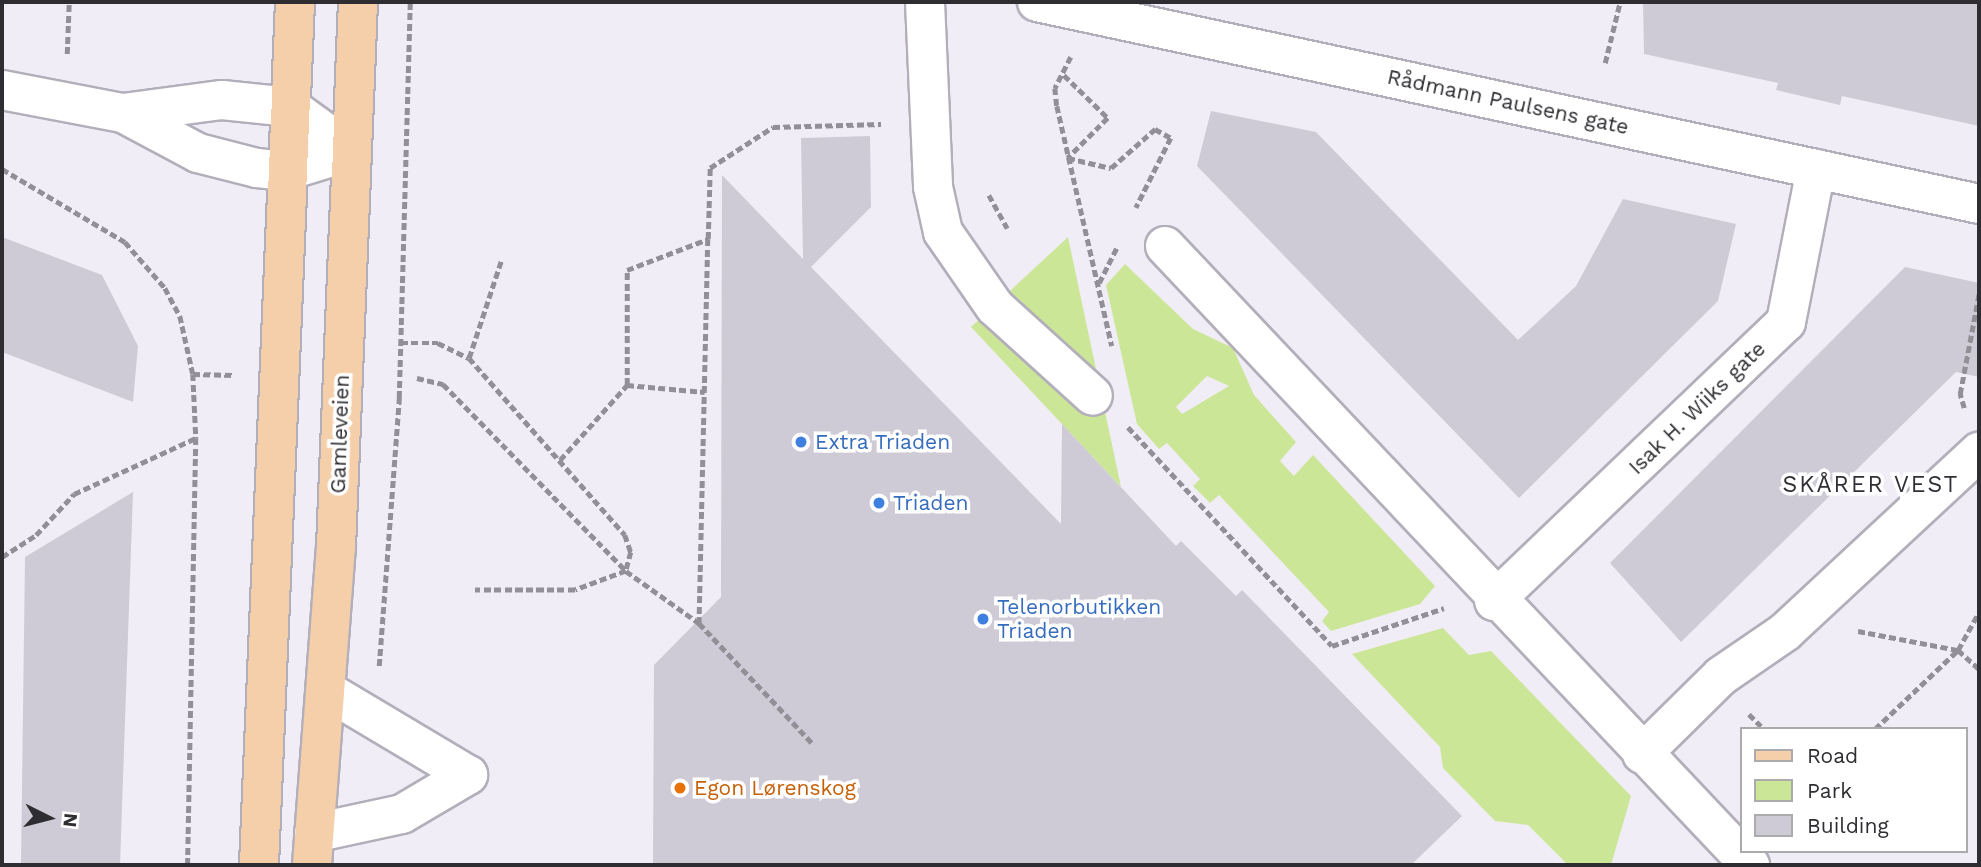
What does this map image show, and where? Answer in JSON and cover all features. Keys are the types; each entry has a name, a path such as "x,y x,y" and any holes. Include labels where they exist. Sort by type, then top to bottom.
{"main road":[{"path":"259,865 295,2"},
{"name":"Gamleveien","path":"313,849 327,691 358,2"}],"street":[{"path":"925,2 933,187 943,232 995,307 1093,396"},
{"name":"Rådmann Paulsens gate","path":"1037,2 1979,204"},
{"path":"2,90 123,113 198,153 286,171 351,151"},
{"path":"123,113 222,100 290,107 351,151"},
{"name":"Isak H. Wiiks gate","path":"1488,594 1786,322 1816,169"},
{"path":"1165,246 1488,594 1750,865"},
{"path":"1642,754 1721,676 1818,602 1979,452"},
{"path":"313,849 402,814 468,775 327,691"}],"path":[{"path":"66,68 69,2"},
{"path":"1605,63 1620,2"},
{"path":"1069,66 1055,88 1068,158 1112,350"},
{"path":"1064,75 1108,118 1068,158"},
{"path":"699,623 710,168 773,127 881,124"},
{"path":"1068,158 1111,168 1155,129 1171,138 1131,219"},
{"path":"2,169 98,222 146,264 180,316 193,374 196,438 188,865"},
{"path":"989,195 1007,229"},
{"path":"560,460 627,385 627,270 708,239"},
{"path":"1099,284 1119,242"},
{"path":"469,358 501,261"},
{"path":"1965,414 1960,394 1979,293"},
{"path":"401,343 438,343 469,358 625,535 631,552 626,571"},
{"path":"193,374 240,375"},
{"path":"417,377 443,384 626,571 699,623 812,743"},
{"path":"627,385 705,392"},
{"path":"1126,416 1128,430 1332,646 1488,594"},
{"path":"2,557 36,535 74,494 196,438"},
{"path":"475,590 575,590 626,571"},
{"path":"1818,602 1850,629 1958,650 1979,669"},
{"path":"1877,727 1958,650 1979,612"}],"green space":[{"path":"1068,237 1121,487 971,327"},
{"path":"1125,264 1193,329 1233,348 1254,395 1296,442 1280,461 1294,476 1313,455 1435,586 1420,604 1331,631 1322,621 1329,612 1219,495 1210,503 1193,486 1200,479 1167,443 1159,449 1137,424 1106,285","holes":["1207,376 1229,386 1182,414 1176,407"]},
{"path":"1443,628 1469,655 1491,651 1631,796 1611,865 1568,865 1528,825 1495,821 1443,768 1440,747 1352,654"}],"building":[{"path":"1643,2 1979,2 1979,126 1842,96 1840,105 1776,90 1778,83 1644,54"},
{"path":"1211,111 1316,132 1518,340 1576,286 1623,199 1736,224 1718,301 1519,498 1197,166"},
{"name":"Triaden","path":"870,136 871,207 811,267 1061,524 1062,424 1176,546 1181,541 1236,596 1242,590 1462,816 1411,865 653,865 654,665 721,597 722,175 803,259 801,138"},
{"path":"2,237 102,275 138,346 133,402 2,352"},
{"path":"1905,267 1979,283 1979,377 1956,372 1681,642 1610,563"},
{"path":"133,492 120,865 21,865 25,557"}],"place":[{"name":"Extra Triaden","path":"801,442"},
{"name":"Triaden","path":"879,503"},
{"name":"Telenorbutikken Triaden","path":"983,619"},
{"name":"Egon Lørenskog","path":"680,788"}],"district":[{"name":"SKÅRER VEST","path":"1871,485"}]}
